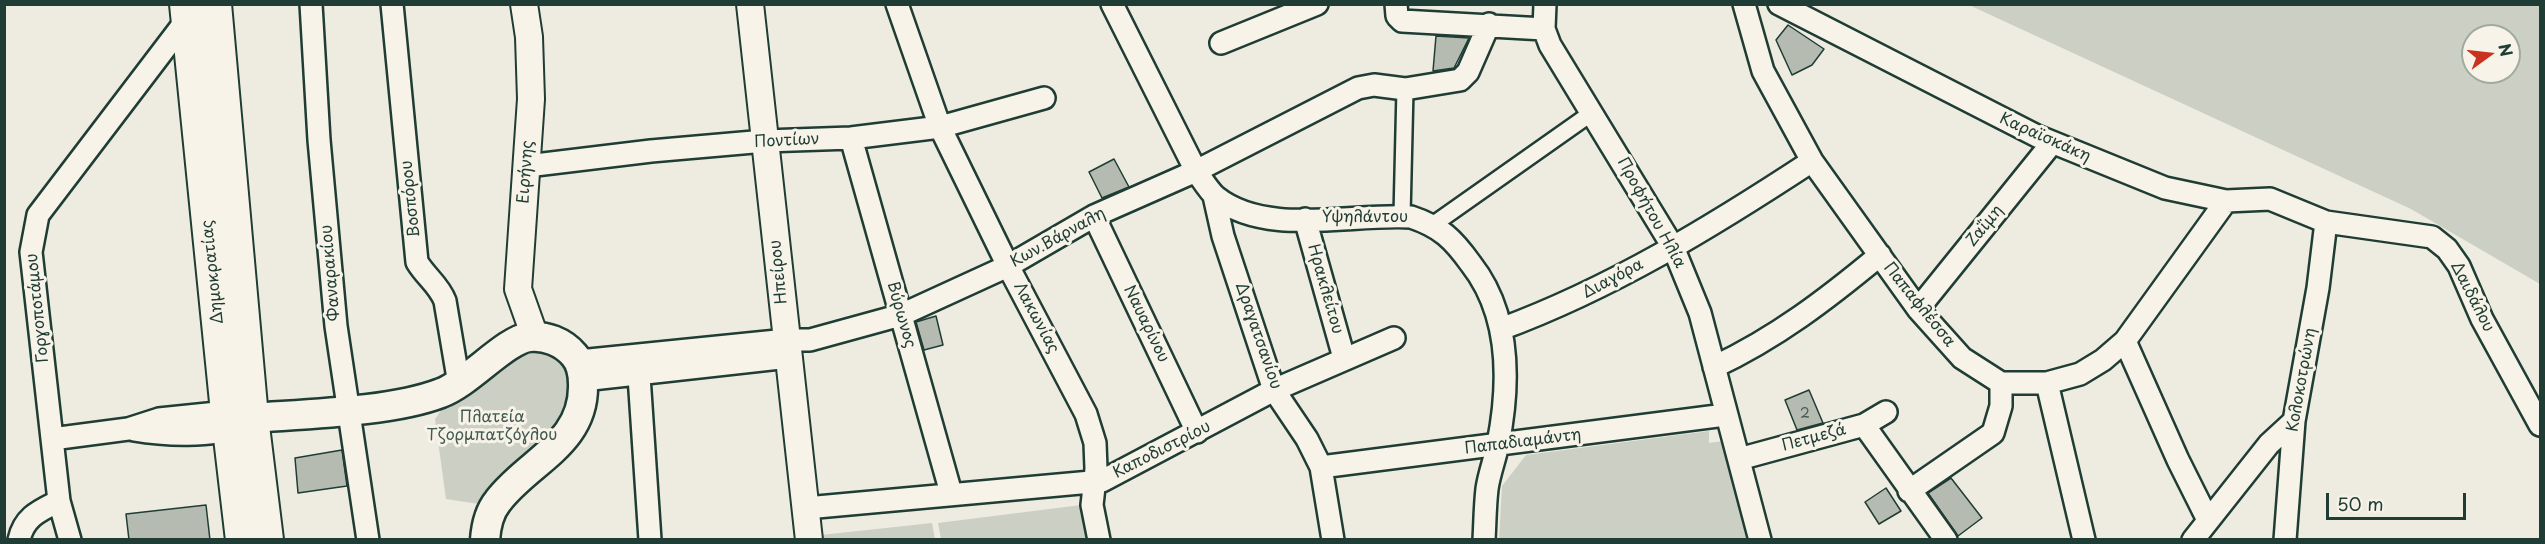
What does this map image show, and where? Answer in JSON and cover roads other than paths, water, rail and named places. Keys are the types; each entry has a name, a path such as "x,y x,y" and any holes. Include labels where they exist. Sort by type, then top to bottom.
{"main road":[{"name":"Δημοκρατίας","path":"196,9 236,420 242,540"},
{"path":"236,420 349,410 427,398 459,384 518,340 535,337 553,340 563,345 581,371 582,405 568,435 497,502 489,515 484,540"},
{"name":"Δημοκρατίας","path":"236,420 267,540"}],"street":[{"name":"Φαναρακίου","path":"311,4 319,140 336,326 368,540"},
{"name":"Βοσπόρου","path":"392,4 417,262 424,274 441,289 459,384"},
{"name":"Ειρήνης","path":"524,4 529,37 531,99 518,289 535,337"},
{"name":"Ηπείρου","path":"750,4 809,540"},
{"name":"Λακωνίας","path":"897,4 940,127 1008,266 1086,414 1095,443 1092,505 1099,540"},
{"name":"Υψηλάντου","path":"1112,4 1196,171 1214,196 1258,218 1402,216 1434,225 1450,238 1483,279 1497,310 1506,387 1497,446 1487,488 1484,540"},
{"path":"1221,43 1317,4"},
{"name":"Προφήτου Ηλία","path":"1545,4 1544,29 1550,45 1593,112 1673,247 1700,313 1725,415 1760,540"},
{"name":"Παπαφλέσσα","path":"1744,4 1763,70 1812,161 1918,309 1962,357 2001,383"},
{"name":"Καραϊσκάκη","path":"1779,4 2052,143 2165,188 2226,201 2270,199 2326,222"},
{"path":"1396,7 1402,21 1489,24 1544,29"},
{"name":"Γοργοποτάμου","path":"70,540 59,501 31,252 38,215 196,9"},
{"name":"Κων.Βάρναλη","path":"581,371 788,348 901,315 1008,266 1094,216 1196,171 1358,88 1374,85 1405,89 1460,80 1468,72 1489,24"},
{"path":"1402,216 1405,89"},
{"name":"Ποντίων","path":"527,166 765,141 851,138 940,127 1044,98"},
{"path":"1434,225 1593,112"},
{"name":"Βύρωνος","path":"851,138 951,494"},
{"name":"Ζαΐμη","path":"1918,309 2052,143"},
{"name":"Διαγόρα","path":"1501,330 1555,309 1673,247 1812,161"},
{"name":"Δραγατσανίου","path":"1214,196 1223,236 1274,390 1307,439 1321,467 1333,540"},
{"path":"1909,491 1993,433 1999,419 2001,383 2047,383 2080,374 2103,360 2125,341 2226,201"},
{"name":"Ναυαρίνου","path":"1094,216 1197,432"},
{"name":"Ηρακλείτου","path":"1305,219 1344,358"},
{"name":"Κολοκοτρώνη","path":"2284,540 2294,421 2318,288 2326,222"},
{"name":"Δαιδάλου","path":"2326,222 2421,234 2432,237 2447,249 2541,425"},
{"path":"1714,367 1778,334 1814,309 1880,255"},
{"name":"Καποδιστρίου","path":"806,508 1102,481 1274,390 1394,338"},
{"path":"2125,341 2178,460 2208,520"},
{"path":"639,365 650,540"},
{"path":"2047,383 2084,540"},
{"name":"Πετμεζά","path":"1739,459 1864,424 1886,412"},
{"name":"Παπαδιαμάντη","path":"1321,467 1725,415"},
{"path":"52,439 128,429 161,434 236,420"},
{"path":"2193,540 2269,444 2294,421"},
{"path":"1864,424 1909,491 1946,540"},
{"path":"19,540 22,526 29,518 59,501"}],"park label":[{"name":"Πλατεία Τζορμπατζόγλου","path":"492,427"}]}
